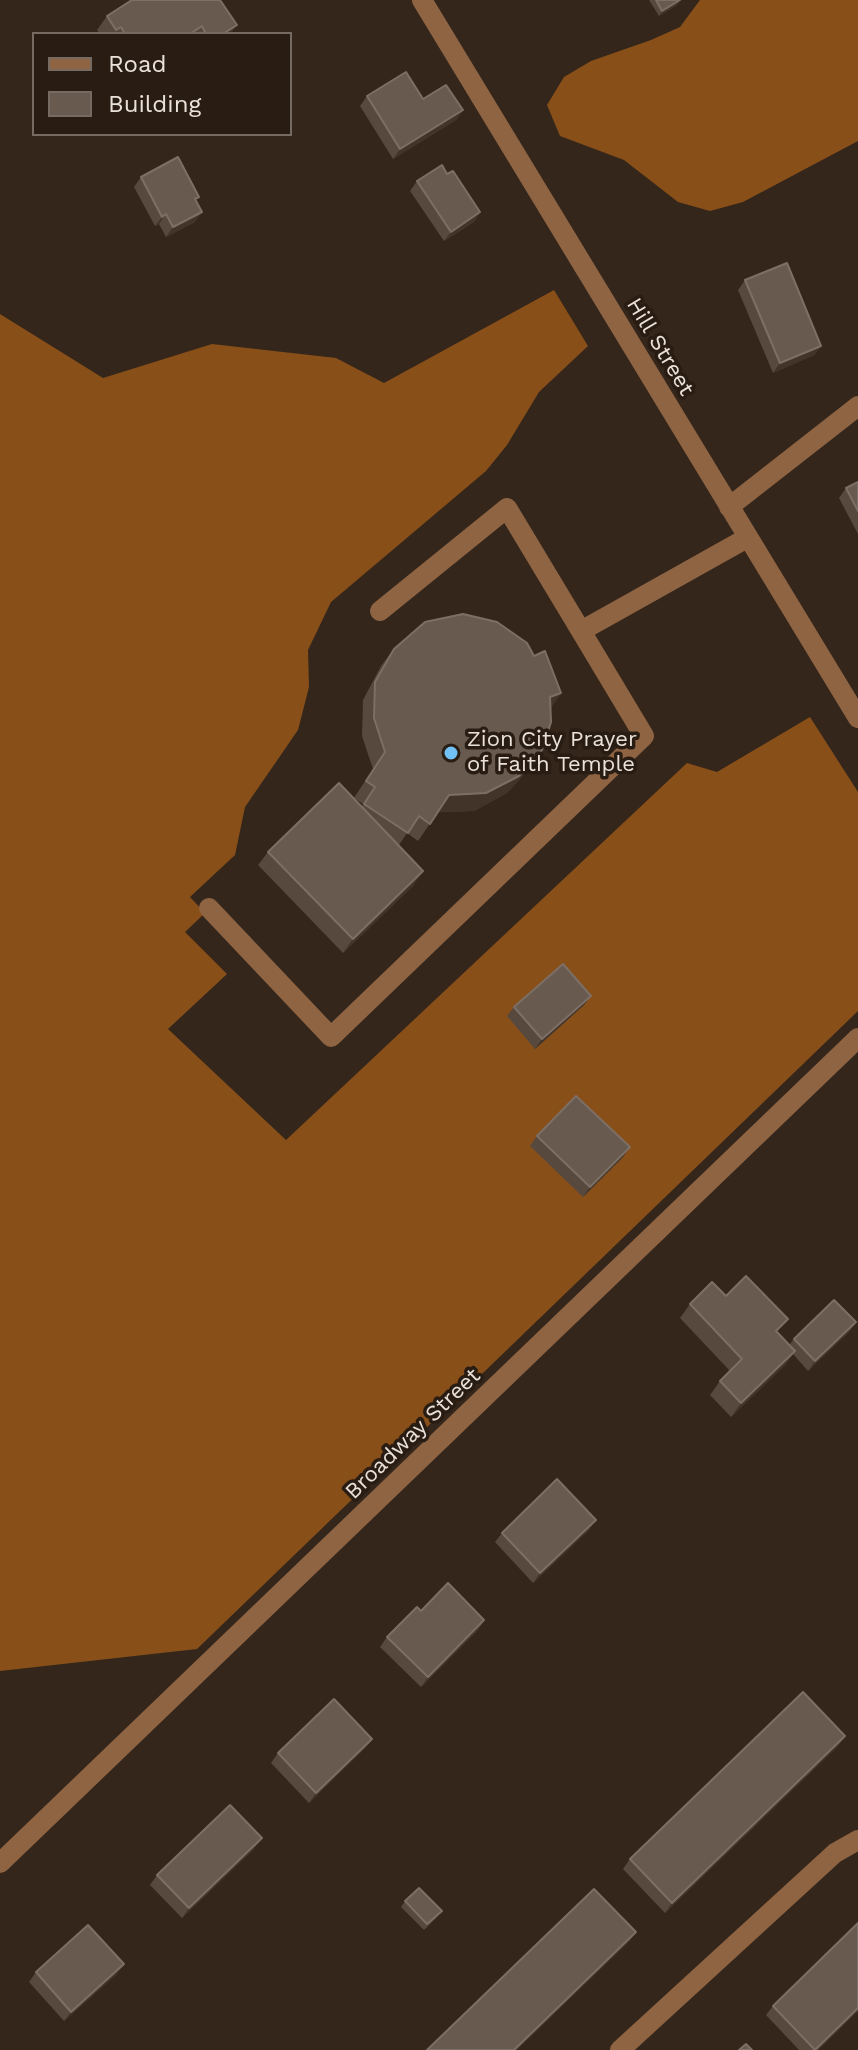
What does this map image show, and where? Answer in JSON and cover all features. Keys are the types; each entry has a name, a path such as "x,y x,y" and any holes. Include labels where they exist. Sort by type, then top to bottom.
{"street":[{"name":"Hill Street","path":"422,0 858,718"},
{"path":"729,507 858,406"},
{"path":"209,908 331,1037 644,736 507,508 380,611"},
{"path":"581,631 747,538"},
{"name":"Broadway Street","path":"0,1863 858,1038"},
{"path":"620,2050 835,1853 857,1839"}],"shaded area":[{"path":"700,0 858,0 858,141 743,202 710,211 678,202 624,160 560,136 547,105 564,77 591,61 680,27"},
{"path":"554,290 588,346 539,392 507,445 486,471 331,602 308,650 309,687 298,730 245,807 235,855 190,897 205,913 185,932 227,974 168,1029 286,1140 687,763 717,772 810,717 858,792 858,1011 197,1649 0,1671 0,314 103,378 212,344 336,358 384,383"}],"building":[{"path":"132,0 220,0 237,25 226,32 205,32 202,26 193,32 124,32 121,27 116,30 107,16"},
{"path":"656,0 680,0 662,11"},
{"path":"406,72 423,99 446,85 463,110 400,149 367,96"},
{"path":"178,157 199,197 195,199 202,212 173,227 166,214 162,217 141,177"},
{"path":"442,165 447,174 453,171 480,212 451,232 417,181"},
{"path":"787,263 821,346 780,363 745,280"},
{"path":"858,482 858,511 846,488"},
{"name":"Zion City Prayer of Faith Temple","path":"463,614 497,622 527,643 534,656 545,651 561,693 550,697 551,722 542,750 519,776 486,793 449,795 430,824 419,816 408,833 364,804 375,787 366,781 385,752 374,718 375,682 394,649 425,622"},
{"path":"339,783 423,871 353,939 268,852"},
{"path":"563,964 591,996 542,1039 514,1007"},
{"path":"576,1096 630,1147 590,1187 537,1136"},
{"path":"746,1276 788,1319 776,1331 795,1351 741,1403 720,1381 742,1359 690,1304 712,1282 726,1296"},
{"path":"834,1300 856,1322 815,1361 794,1339"},
{"path":"557,1479 596,1520 540,1573 502,1533"},
{"path":"448,1583 484,1620 428,1677 387,1637 417,1607 421,1611"},
{"path":"803,1692 845,1736 672,1903 630,1859"},
{"path":"334,1699 372,1739 316,1793 278,1753"},
{"path":"230,1805 262,1838 189,1908 157,1875"},
{"path":"419,1888 442,1911 427,1924 405,1901"},
{"path":"594,1889 636,1932 514,2050 427,2050"},
{"path":"858,1923 858,2008 815,2050 773,2006"},
{"path":"88,1925 124,1964 71,2012 36,1972"}],"place":[{"name":"Zion City Prayer of Faith Temple","path":"451,753"}]}
